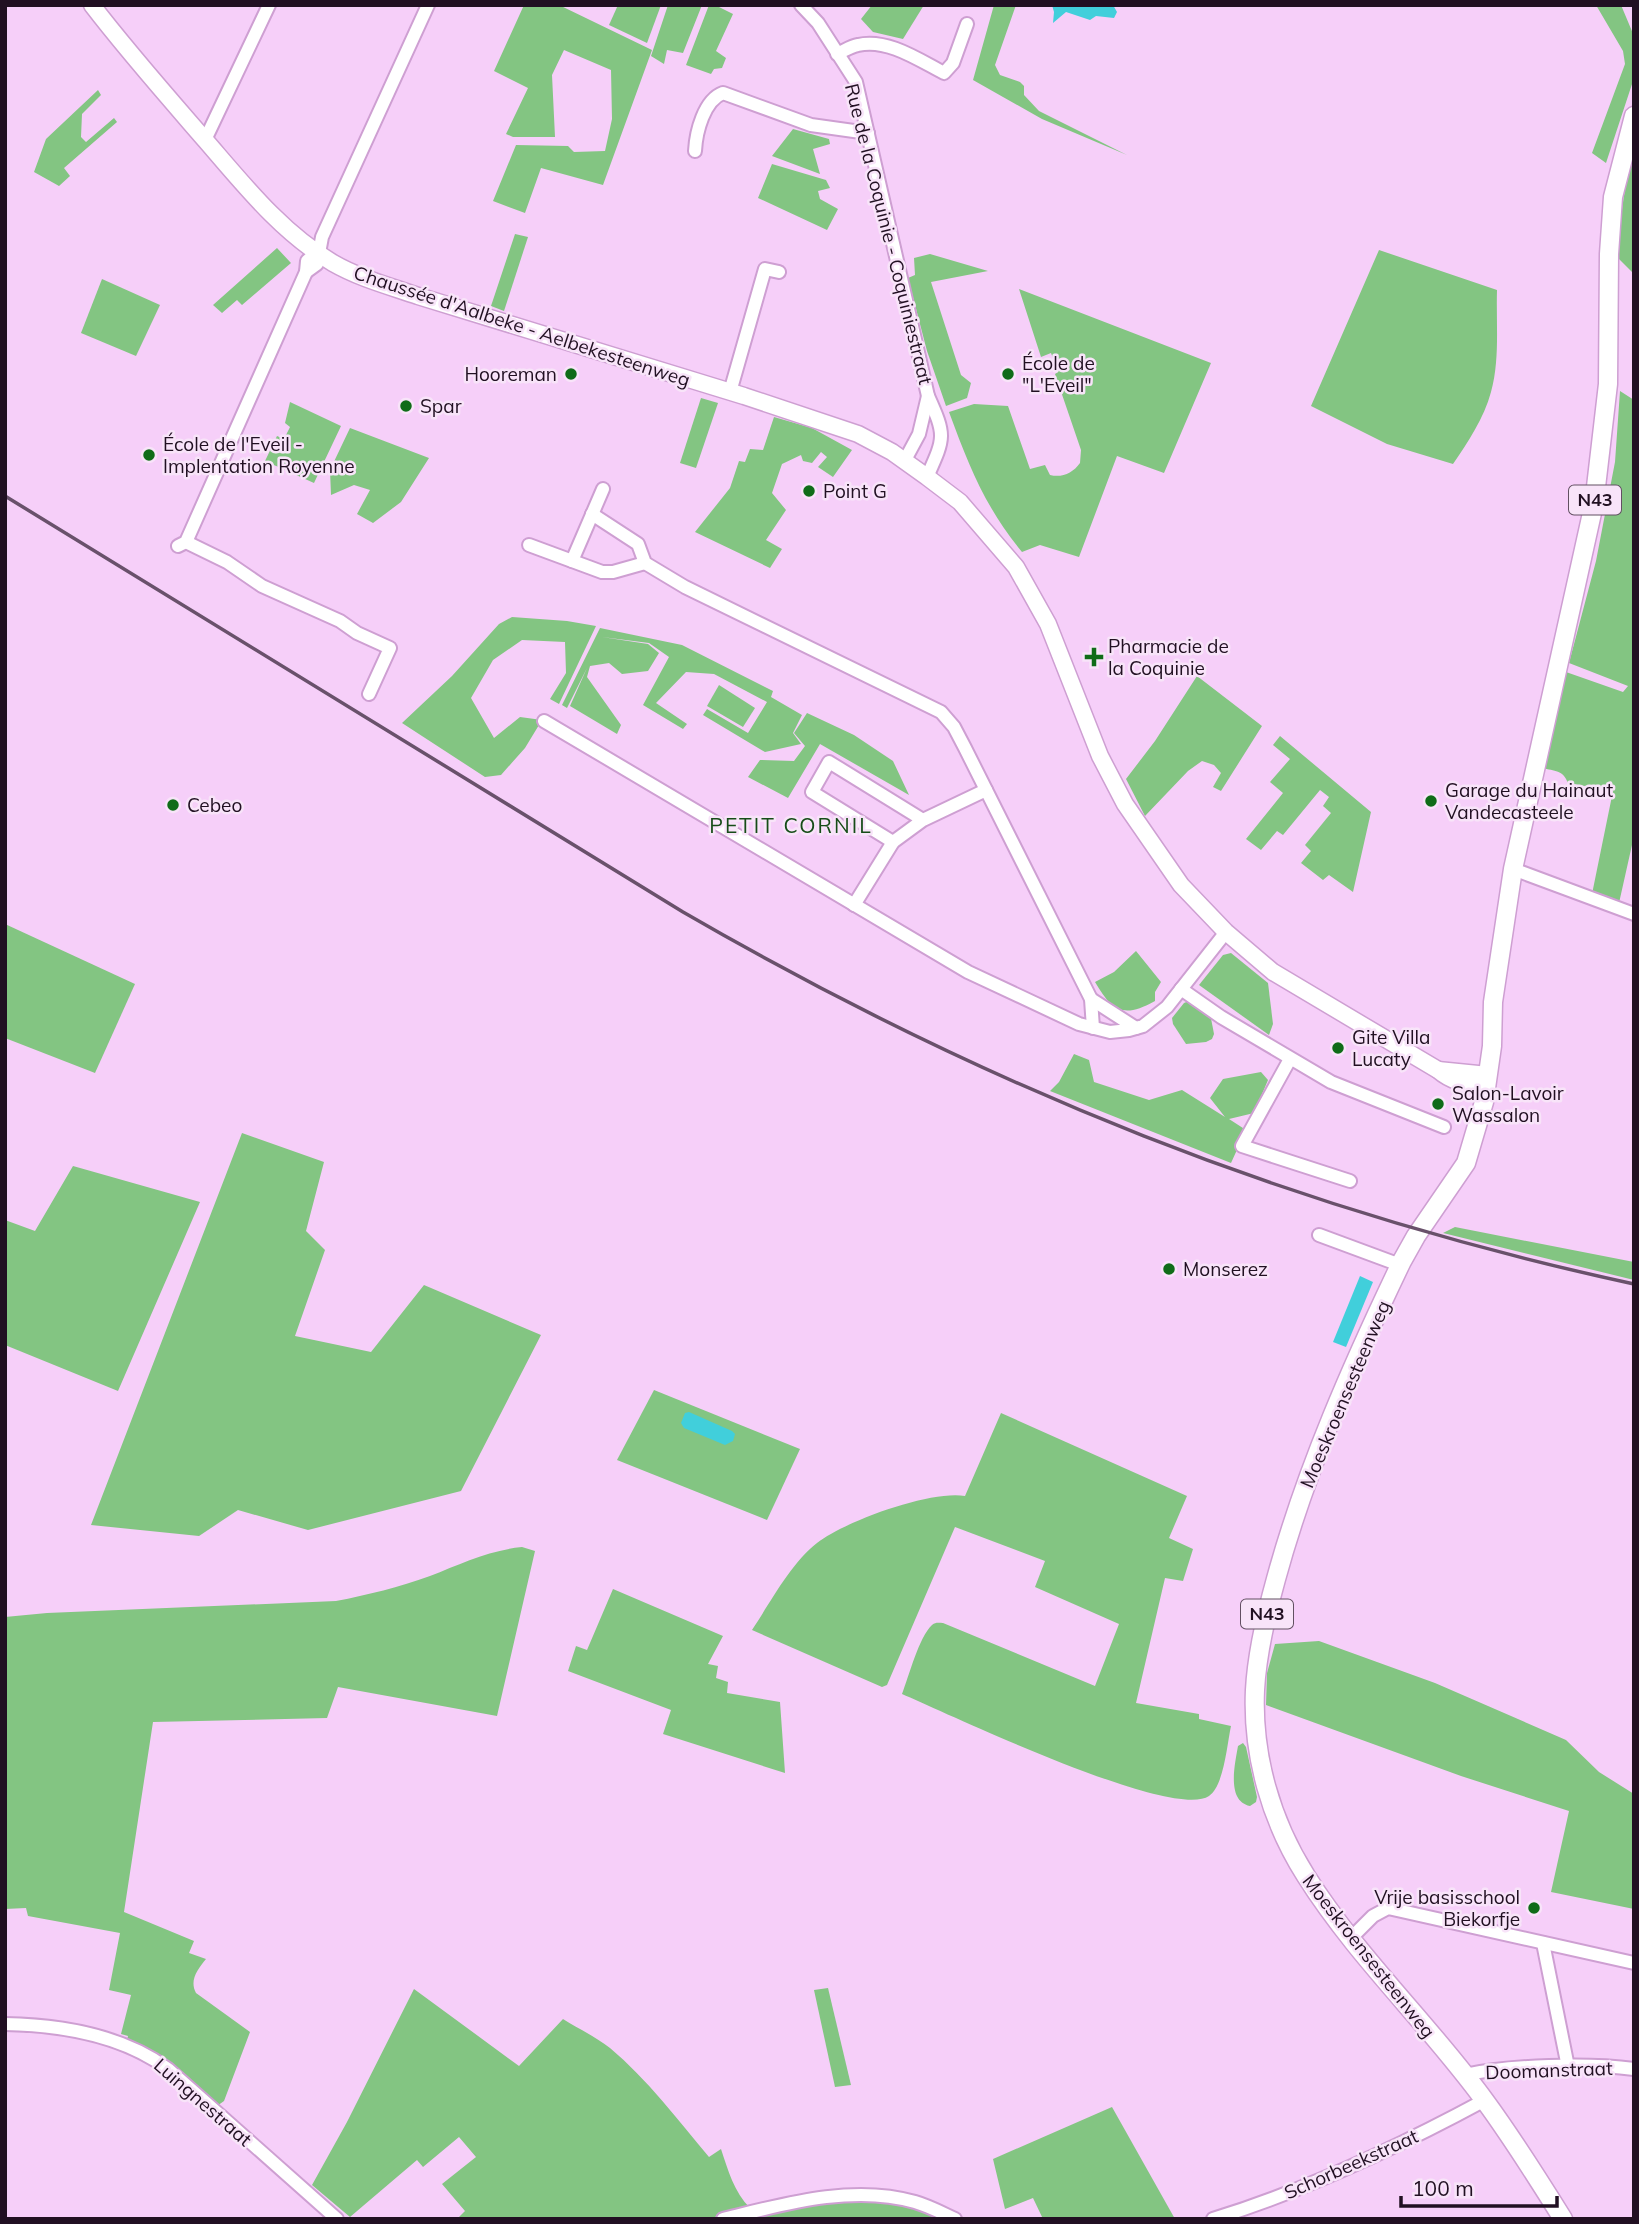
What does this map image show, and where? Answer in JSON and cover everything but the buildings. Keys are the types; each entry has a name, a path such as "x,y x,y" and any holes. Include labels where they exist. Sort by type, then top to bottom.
{"main road":[{"name":"Chaussée d'Aalbeke - Aelbekesteenweg","path":"92,5 131,56 253,196 300,240 334,263 418,296 858,434 905,460 960,502 1016,567 1048,624 1100,756 1125,804 1181,885 1226,932 1282,978 1456,1083 1487,1081"},
{"name":"N43","path":"1487,1081 1493,1002 1513,869 1594,504 1608,384 1609,254 1613,197 1634,116"},
{"name":"Moeskroensesteenweg","path":"1487,1081 1475,1135 1465,1163 1400,1265 1317,1455 1286,1543 1263,1627 1255,1692 1261,1770 1276,1817 1305,1874 1351,1938 1485,2100 1563,2219"}],"street":[{"path":"205,140 269,5"},
{"path":"369,694 390,648 340,621 262,586 227,562 182,544 306,272 309,257 318,251 428,5"},
{"name":"Rue de la Coquinie - Coquiniestraat","path":"801,5 818,23 856,82 928,396 942,428 943,436 927,477"},
{"path":"837,54 858,45 875,44 897,50 944,73 953,63 968,24"},
{"path":"695,151 708,104 713,97 723,93 811,125 868,133"},
{"path":"730,392 765,269 779,272"},
{"name":"Rue de la Coquinie - Coquiniestraat","path":"905,460 919,434 928,396"},
{"path":"572,561 603,489"},
{"path":"592,513 638,544 645,563 698,594 941,712 954,727 1091,999 1093,1028"},
{"path":"529,545 603,572 645,563"},
{"path":"544,721 968,972 1093,1028 1110,1032 1136,1028 1156,1018 1226,932"},
{"path":"893,842 811,792 829,762 923,820"},
{"path":"854,905 893,842 923,820 986,790"},
{"path":"1513,869 1634,915"},
{"path":"1181,989 1290,1059 1351,1091 1444,1127"},
{"path":"1091,999 1136,1028"},
{"path":"1290,1059 1242,1146 1350,1181"},
{"path":"1319,1235 1400,1265"},
{"path":"1351,1938 1373,1916 1388,1908 1634,1963"},
{"path":"1543,1943 1568,2067"},
{"name":"Luingnestraat","path":"5,2024 90,2034 126,2044 144,2053 178,2078 337,2219"},
{"name":"Doomanstraat","path":"1464,2075 1568,2067 1634,2069"},
{"name":"Schorbeekstraat","path":"1213,2219 1353,2166 1485,2100"},
{"path":"723,2219 814,2199 856,2194 915,2202 955,2219"}],"shaded area":[{"path":"524,5 559,5 652,50 603,185 541,168 525,213 493,201 516,145 568,146 574,152 605,151 612,119 611,70 564,50 552,75 555,137 513,137 506,134 528,88 494,71"},
{"path":"618,5 661,5 647,43 609,25"},
{"path":"668,5 702,5 683,53 667,50 664,64 651,56"},
{"path":"709,5 715,5 733,14 716,51 726,58 722,68 714,69 711,74 686,65"},
{"path":"872,5 924,5 903,39 873,32 861,19"},
{"path":"994,5 1016,5 995,65 1000,75 1020,82 1024,86 1024,95 1039,111 1127,155 1042,119 973,80"},
{"path":"1052,5 1113,5 1117,12 1114,18 1096,16 1090,20 1066,12 1053,23"},
{"path":"1596,5 1621,5 1634,36 1634,78 1606,163 1592,153 1625,64 1623,51"},
{"path":"98,90 101,95 82,114 81,137 86,142 114,118 117,122 64,168 70,176 59,186 34,172 46,139"},
{"path":"793,129 829,139 830,144 813,149 820,174 772,156"},
{"path":"1634,144 1634,274 1619,259 1619,244 1625,187"},
{"path":"772,164 826,180 830,188 818,191 820,199 838,209 827,230 758,198"},
{"path":"515,234 528,237 504,311 491,306"},
{"path":"277,248 291,263 242,305 237,300 222,313 213,305"},
{"path":"1379,250 1497,290 1497,355 1491,392 1480,420 1453,464 1387,444 1311,406"},
{"path":"930,254 988,271 931,282 961,375 971,383 967,398 946,406 927,351 908,278 915,275 914,258"},
{"path":"102,279 160,305 136,356 81,333"},
{"path":"1019,289 1211,363 1164,473 1117,456 1079,557 1040,545 1022,552 998,519 979,485 949,412 974,404 1008,406 1030,469 1045,465 1050,475 1059,476 1071,472 1080,463 1081,450 1055,374 1058,372 1051,353 1041,357"},
{"path":"1620,391 1634,400 1634,836 1619,903 1592,894 1613,791 1568,783 1561,773 1542,768 1566,672 1623,692 1628,686 1569,663 1596,561 1615,462"},
{"path":"701,398 718,403 696,468 680,463"},
{"path":"290,402 341,426 314,483 265,461 277,436 284,439 290,427 285,423"},
{"path":"774,417 812,428 852,450 833,477 818,467 827,457 821,452 812,463 803,461 801,455 782,464 772,493 786,510 766,540 782,549 770,568 695,532 730,488 739,461 745,462 750,449 763,450"},
{"path":"350,428 429,458 401,502 373,523 357,514 370,490 354,485 331,495 330,470"},
{"path":"512,617 596,626 559,704 550,699 566,673 565,642 522,640 493,660 471,698 494,738 520,717 542,720 525,748 501,775 485,777 402,723 452,676 499,624"},
{"path":"600,628 682,645 773,691 771,697 802,715 793,733 801,744 765,752 703,715 707,709 748,733 767,702 714,674 686,672 656,703 687,724 683,729 643,705 669,657 649,643 602,637 648,644 659,653 648,671 622,674 609,663 590,666 587,677 621,725 617,734 570,706 587,668 567,708 562,705"},
{"path":"1197,676 1262,726 1221,791 1213,787 1221,773 1214,765 1202,761 1188,771 1145,816 1126,779 1155,741"},
{"path":"719,685 755,708 743,727 707,706"},
{"path":"807,713 854,735 893,761 909,795 820,744 788,798 748,777 760,760 794,761 805,746 794,733"},
{"path":"1280,736 1371,812 1353,892 1329,875 1323,880 1301,863 1311,851 1305,845 1331,813 1323,806 1329,797 1320,790 1283,835 1277,831 1261,850 1246,839 1283,793 1270,782 1290,759 1273,745"},
{"path":"5,924 135,984 95,1073 5,1038"},
{"path":"1136,951 1161,982 1155,992 1155,1001 1126,1011 1113,1006 1095,982 1114,972"},
{"path":"1231,953 1268,983 1273,1024 1269,1035 1199,985 1223,955"},
{"path":"1189,1001 1210,1013 1214,1034 1212,1039 1186,1044 1173,1024 1172,1018 1184,1003"},
{"path":"1074,1054 1089,1060 1094,1082 1149,1100 1182,1090 1225,1117 1210,1098 1223,1079 1261,1072 1268,1080 1254,1113 1229,1119 1246,1130 1231,1163 1050,1091 1059,1082"},
{"path":"242,1133 324,1162 306,1231 325,1250 295,1336 371,1352 424,1285 541,1335 461,1491 308,1530 238,1510 199,1536 91,1525"},
{"path":"73,1166 200,1202 118,1391 5,1345 5,1220 35,1231"},
{"path":"1455,1227 1634,1262 1634,1280 1443,1233"},
{"path":"1360,1276 1373,1282 1346,1347 1333,1342"},
{"path":"654,1390 800,1449 767,1520 617,1460"},
{"path":"689,1412 732,1431 735,1434 733,1441 725,1445 684,1428 681,1423 685,1413"},
{"path":"1001,1413 1187,1496 1169,1538 1193,1549 1183,1581 1165,1578 1136,1703 1199,1714 1199,1719 1231,1726 1221,1774 1209,1796 1187,1800 1108,1780 1010,1742 902,1694 923,1638 935,1623 943,1623 1095,1686 1119,1624 1035,1587 1045,1561 955,1527 887,1685 882,1687 752,1630 798,1561 830,1534 867,1517 911,1502 950,1495 965,1496"},
{"path":"522,1547 535,1551 497,1716 338,1687 327,1718 153,1722 124,1912 194,1941 189,1953 206,1959 194,1979 196,1993 250,2032 224,2101 217,2106 127,2040 128,2036 121,2034 131,1995 109,1990 120,1933 28,1916 26,1908 5,1909 5,1617 336,1601 395,1587 487,1554"},
{"path":"613,1589 723,1636 708,1664 718,1666 716,1678 728,1682 727,1693 780,1702 785,1773 663,1734 671,1710 568,1671 576,1646 587,1650"},
{"path":"1319,1641 1435,1683 1566,1740 1599,1772 1634,1794 1634,1909 1551,1892 1569,1811 1461,1776 1266,1705 1267,1673 1275,1644"},
{"path":"1243,1743 1257,1797 1256,1802 1250,1806 1242,1803 1238,1797 1234,1781 1238,1746"},
{"path":"828,1988 851,2085 835,2087 814,1990"},
{"path":"414,1989 519,2066 563,2019 599,2040 624,2060 649,2086 709,2157 721,2149 736,2188 750,2208 708,2219 457,2219 465,2211 442,2184 476,2157 459,2137 423,2167 417,2160 350,2217 312,2185"},
{"path":"1112,2107 1175,2219 1043,2219 1033,2198 1005,2209 993,2159"},
{"path":"842,2200 906,2205 944,2219 745,2219"}],"railway":[{"path":"5,496 683,912 911,1034 1026,1087 1144,1136 1262,1180 1507,1254 1634,1284"}],"place":[{"name":"Hooreman","path":"571,374"},
{"name":"École de \"L'Eveil\"","path":"1008,374"},
{"name":"Spar","path":"406,406"},
{"name":"École de l'Eveil - Implentation Royenne","path":"149,455"},
{"name":"Point G","path":"809,491"},
{"name":"Pharmacie de la Coquinie","path":"1094,657"},
{"name":"Garage du Hainaut Vandecasteele","path":"1431,801"},
{"name":"Cebeo","path":"173,805"},
{"name":"Gite Villa Lucaty","path":"1338,1048"},
{"name":"Salon-Lavoir Wassalon","path":"1438,1104"},
{"name":"Monserez","path":"1169,1269"},
{"name":"Vrije basisschool Biekorfje","path":"1534,1908"}],"district":[{"name":"PETIT CORNIL","path":"791,826"}]}
